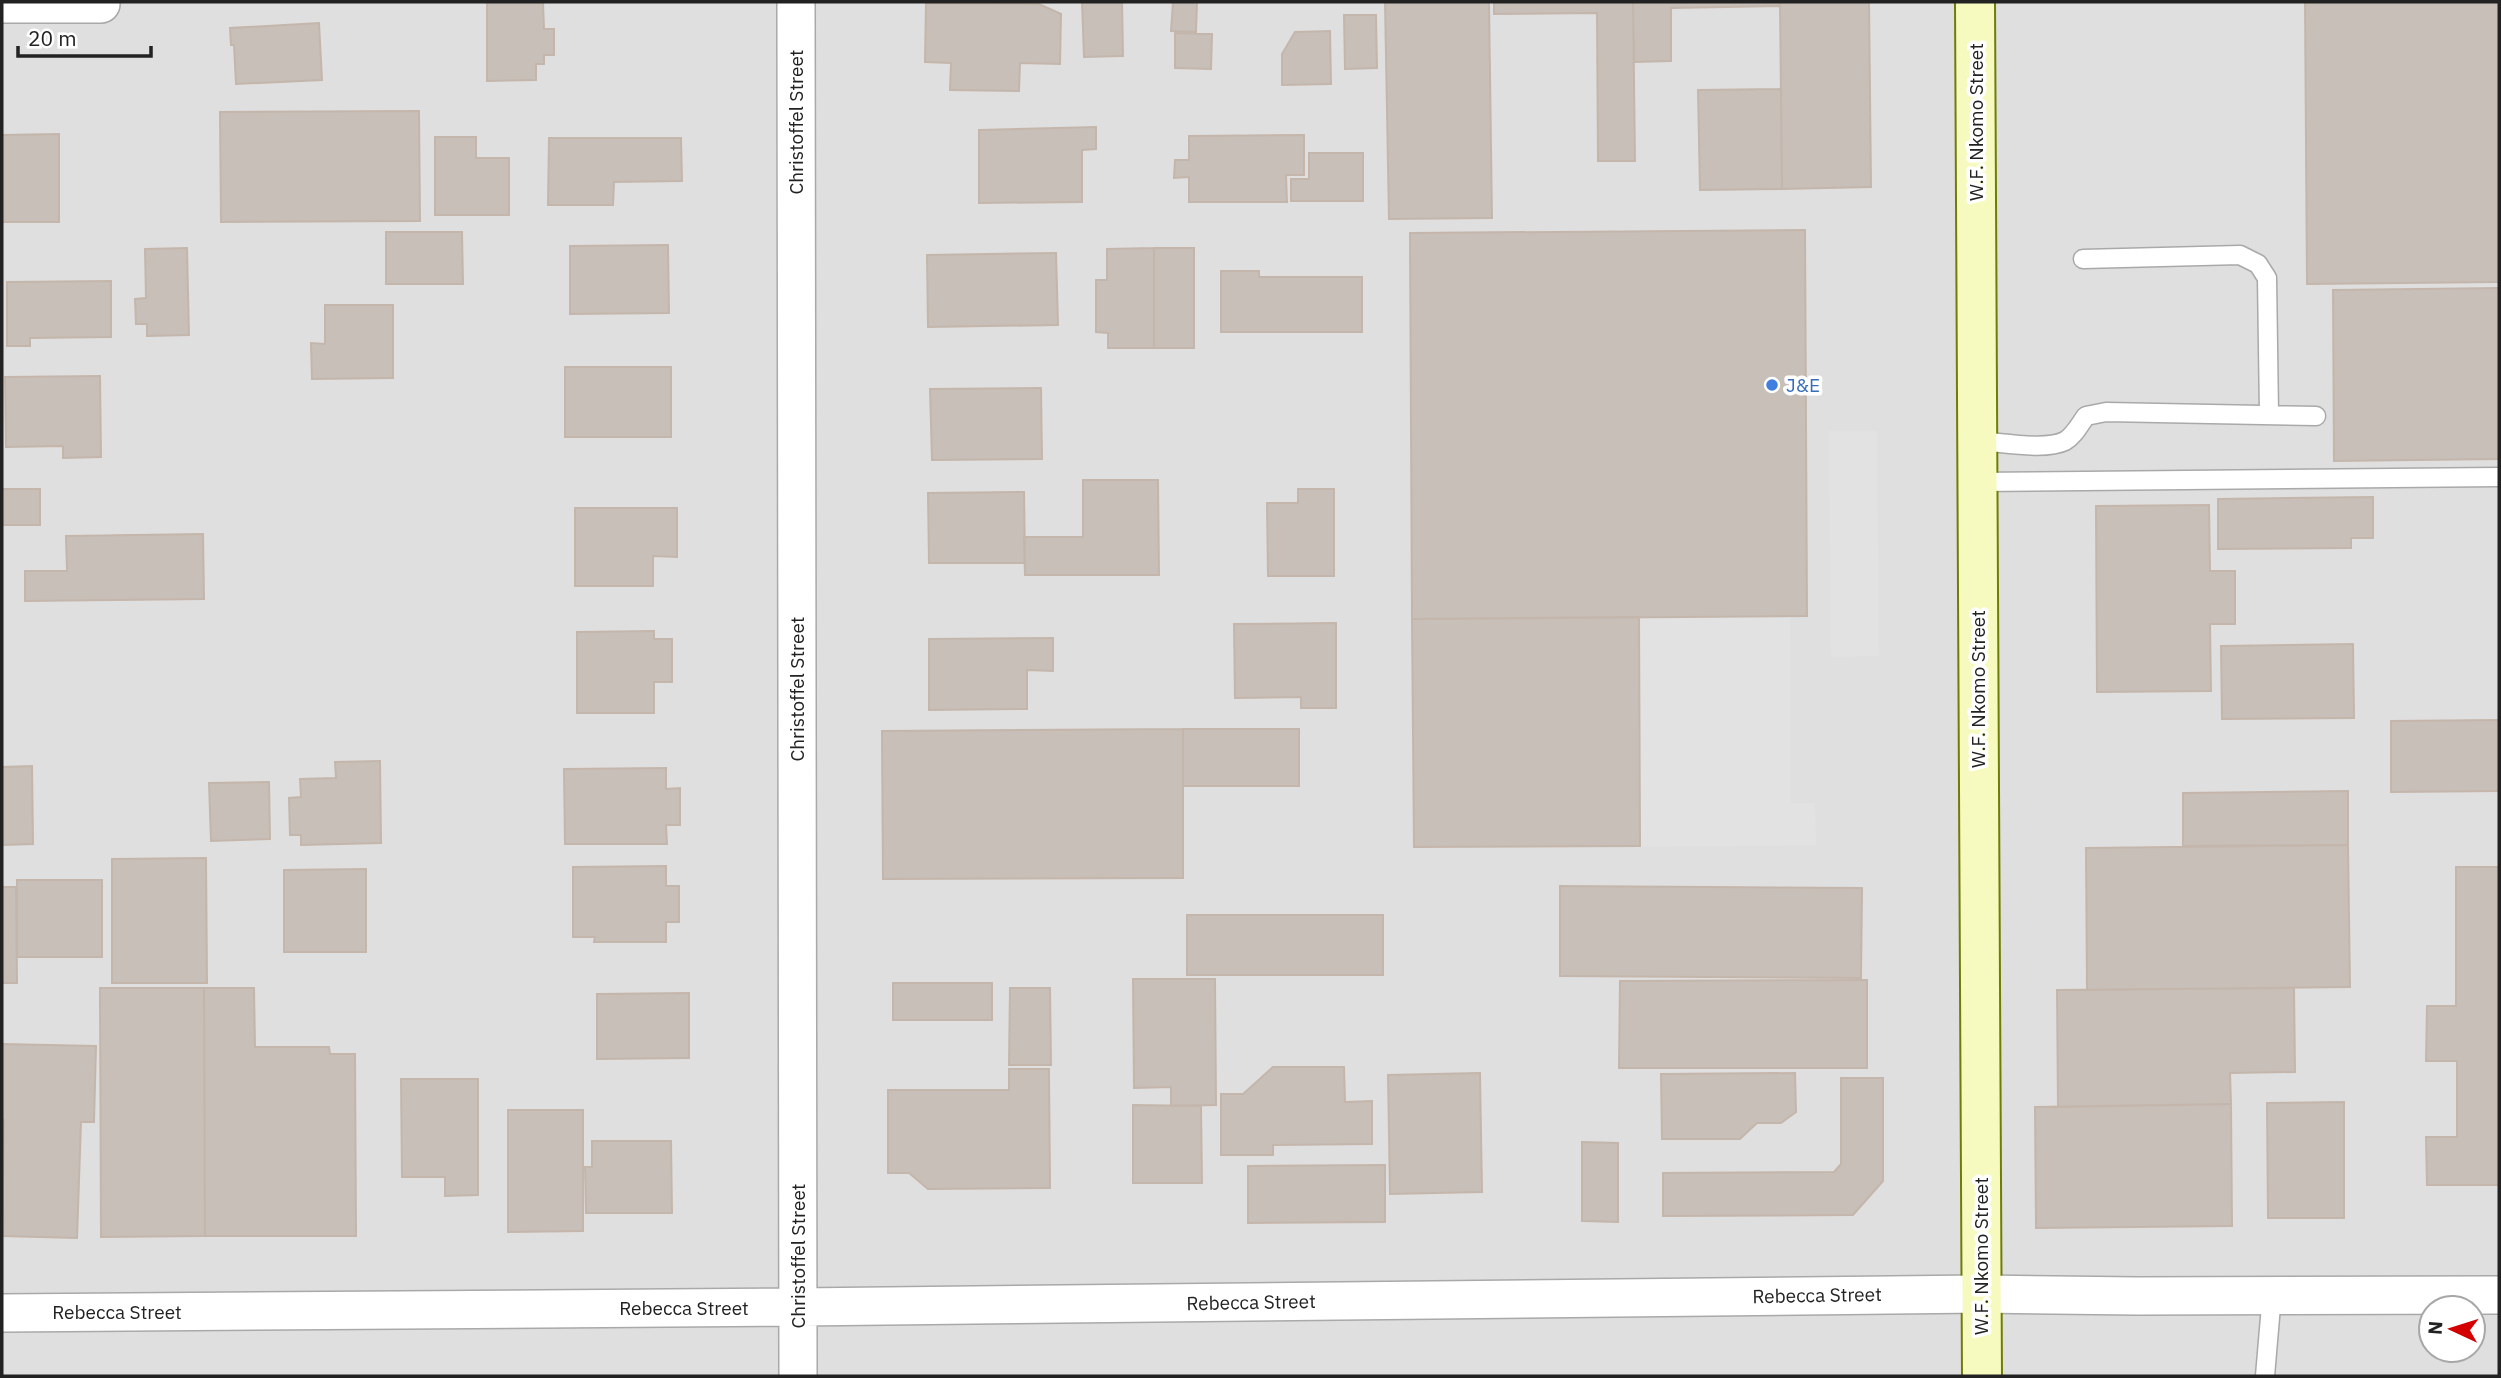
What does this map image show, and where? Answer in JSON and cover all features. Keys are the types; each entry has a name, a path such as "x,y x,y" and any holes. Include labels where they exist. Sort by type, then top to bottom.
{"main road":[{"name":"W.F. Nkomo Street","path":"1975,2 1982,1376"}],"street":[{"name":"Christoffel Street","path":"796,2 798,1376"},
{"path":"2,4 101,4"},
{"name":"Rebecca Street","path":"2,1313 1981,1294 2499,1295"}],"lane":[{"path":"2083,258 2240,255 2259,264 2267,278 2269,414"},
{"path":"1977,441 2049,445 2066,440 2086,416 2106,412 2316,416"},
{"path":"1977,482 2499,477"},
{"path":"2265,1376 2272,1294"}],"shaded area":[{"path":"2,2 2499,2 2499,1376 2,1376"},
{"path":"1829,431 1877,431 1879,656 1831,657"},
{"path":"1790,616 1791,803 1815,803 1816,845 1641,847 1639,617"}],"building":[{"path":"487,2 543,2 544,29 554,29 554,55 544,55 544,64 536,64 536,80 487,81"},
{"path":"1082,2 1122,2 1123,56 1084,57"},
{"path":"1173,2 1197,2 1196,32 1171,31"},
{"path":"1385,2 1489,2 1492,218 1389,219"},
{"path":"1494,2 1633,2 1635,161 1598,161 1597,13 1494,14"},
{"path":"1633,2 1780,2 1780,6 1671,8 1671,61 1634,62"},
{"path":"1780,2 1869,2 1871,187 1782,189"},
{"path":"2305,2 2499,2 2499,282 2307,284"},
{"path":"926,3 1039,4 1061,14 1060,64 1020,63 1019,91 950,90 951,63 925,62"},
{"path":"1344,15 1376,15 1377,68 1345,69"},
{"path":"319,23 322,80 236,84 234,45 231,45 230,28"},
{"path":"1330,31 1331,84 1282,85 1282,54 1295,32"},
{"path":"1175,33 1212,34 1211,69 1175,68"},
{"path":"1781,89 1782,189 1700,190 1698,90"},
{"path":"419,111 420,221 221,222 220,112"},
{"path":"1096,127 1096,149 1082,150 1082,202 979,203 979,130"},
{"path":"59,134 59,222 2,222 2,135"},
{"path":"1304,135 1304,175 1286,175 1287,202 1189,202 1189,177 1174,178 1175,160 1189,160 1189,136"},
{"path":"435,137 476,137 476,158 509,158 509,215 435,215"},
{"path":"549,138 681,138 682,181 614,182 613,205 548,205"},
{"path":"1309,153 1363,153 1363,201 1291,201 1291,179 1309,179"},
{"path":"1805,230 1807,616 1412,619 1410,233"},
{"path":"386,232 462,232 463,284 386,284"},
{"path":"668,245 669,313 570,314 570,246"},
{"path":"187,248 189,335 147,336 147,324 136,324 135,299 146,298 145,249"},
{"path":"1154,248 1154,348 1108,348 1108,333 1096,332 1096,280 1107,280 1107,249"},
{"path":"1154,248 1194,248 1194,348 1154,348"},
{"path":"1056,253 1058,325 928,327 927,255"},
{"path":"1221,271 1259,271 1259,277 1362,277 1362,332 1221,332"},
{"path":"111,281 111,337 30,338 30,346 7,346 7,282"},
{"path":"2499,288 2499,459 2334,461 2333,290"},
{"path":"325,305 393,305 393,378 312,379 311,343 325,344"},
{"path":"565,367 671,367 671,437 565,437"},
{"path":"100,376 101,457 63,458 63,446 6,447 5,377"},
{"path":"1041,388 1042,459 932,460 930,389"},
{"path":"1083,480 1158,480 1159,575 1025,575 1024,537 1083,537"},
{"path":"2,489 40,489 40,525 2,525"},
{"path":"1298,489 1334,489 1334,576 1268,576 1267,503 1298,503"},
{"path":"1024,492 1025,563 929,563 928,493"},
{"path":"2373,497 2373,538 2351,538 2351,548 2218,549 2218,499"},
{"path":"2209,505 2210,571 2235,571 2235,624 2210,624 2211,691 2097,692 2096,506"},
{"path":"575,508 677,508 677,557 653,556 653,586 575,586"},
{"path":"203,534 204,599 25,601 25,571 67,571 66,536"},
{"path":"1639,617 1640,846 1414,847 1412,619"},
{"path":"1336,623 1336,708 1301,708 1301,697 1235,698 1234,624"},
{"path":"654,631 654,639 672,639 672,682 654,682 654,713 577,713 577,632"},
{"path":"1053,638 1053,671 1027,670 1027,709 929,710 929,639"},
{"path":"2353,644 2354,718 2222,719 2221,646"},
{"path":"2499,720 2499,791 2391,792 2391,721"},
{"path":"1183,729 1299,729 1299,786 1183,786"},
{"path":"1183,729 1183,878 883,879 882,731"},
{"path":"380,761 381,843 301,845 301,835 290,835 289,798 301,797 300,779 336,778 335,762"},
{"path":"32,766 33,844 2,845 2,767"},
{"path":"666,768 666,789 680,788 680,825 666,825 667,844 565,844 564,769"},
{"path":"269,782 270,839 211,841 209,783"},
{"path":"2348,791 2348,845 2183,846 2183,793"},
{"path":"2348,845 2350,987 2087,990 2086,848"},
{"path":"206,858 207,983 112,983 112,859"},
{"path":"666,866 666,886 679,886 679,922 666,922 666,942 594,942 595,937 573,937 573,867"},
{"path":"2456,867 2499,867 2499,1185 2427,1185 2426,1137 2457,1137 2457,1061 2426,1061 2427,1006 2456,1006"},
{"path":"366,869 366,952 284,952 284,870"},
{"path":"17,880 102,880 102,957 17,957"},
{"path":"1560,886 1862,888 1861,978 1560,976"},
{"path":"2,887 16,887 17,983 2,983"},
{"path":"1187,915 1383,915 1383,975 1187,975"},
{"path":"1133,979 1215,979 1216,1105 1171,1106 1171,1087 1134,1088"},
{"path":"1867,980 1867,1068 1619,1068 1620,981"},
{"path":"893,983 992,983 992,1020 893,1020"},
{"path":"100,988 204,988 205,1236 101,1237"},
{"path":"204,988 254,988 255,1047 329,1047 330,1054 355,1054 356,1236 205,1236"},
{"path":"1010,988 1050,988 1051,1065 1009,1065"},
{"path":"2294,988 2295,1072 2230,1073 2231,1104 2058,1107 2057,990"},
{"path":"689,993 689,1058 597,1059 597,994"},
{"path":"2,1044 96,1046 94,1122 81,1122 77,1238 2,1236"},
{"path":"1273,1067 1344,1067 1345,1102 1372,1101 1372,1144 1273,1145 1273,1155 1221,1155 1221,1094 1243,1094"},
{"path":"1009,1069 1049,1069 1050,1188 928,1189 909,1173 888,1173 888,1090 1009,1090"},
{"path":"1480,1073 1482,1192 1390,1194 1388,1075"},
{"path":"1795,1073 1796,1112 1781,1123 1757,1123 1740,1139 1662,1139 1661,1074"},
{"path":"1841,1078 1883,1078 1883,1181 1853,1215 1663,1216 1663,1173 1834,1172 1841,1164"},
{"path":"401,1079 478,1079 478,1195 445,1196 445,1177 402,1177"},
{"path":"2344,1102 2344,1218 2268,1218 2267,1103"},
{"path":"2231,1104 2232,1226 2036,1228 2035,1107"},
{"path":"1133,1105 1201,1106 1202,1183 1133,1183"},
{"path":"508,1110 583,1110 583,1231 508,1232"},
{"path":"592,1141 671,1141 672,1213 586,1213 585,1167 592,1167"},
{"path":"1582,1142 1618,1143 1618,1222 1582,1221"},
{"path":"1385,1165 1385,1222 1248,1223 1248,1166"}],"place":[{"name":"J&E","path":"1772,385"}]}
